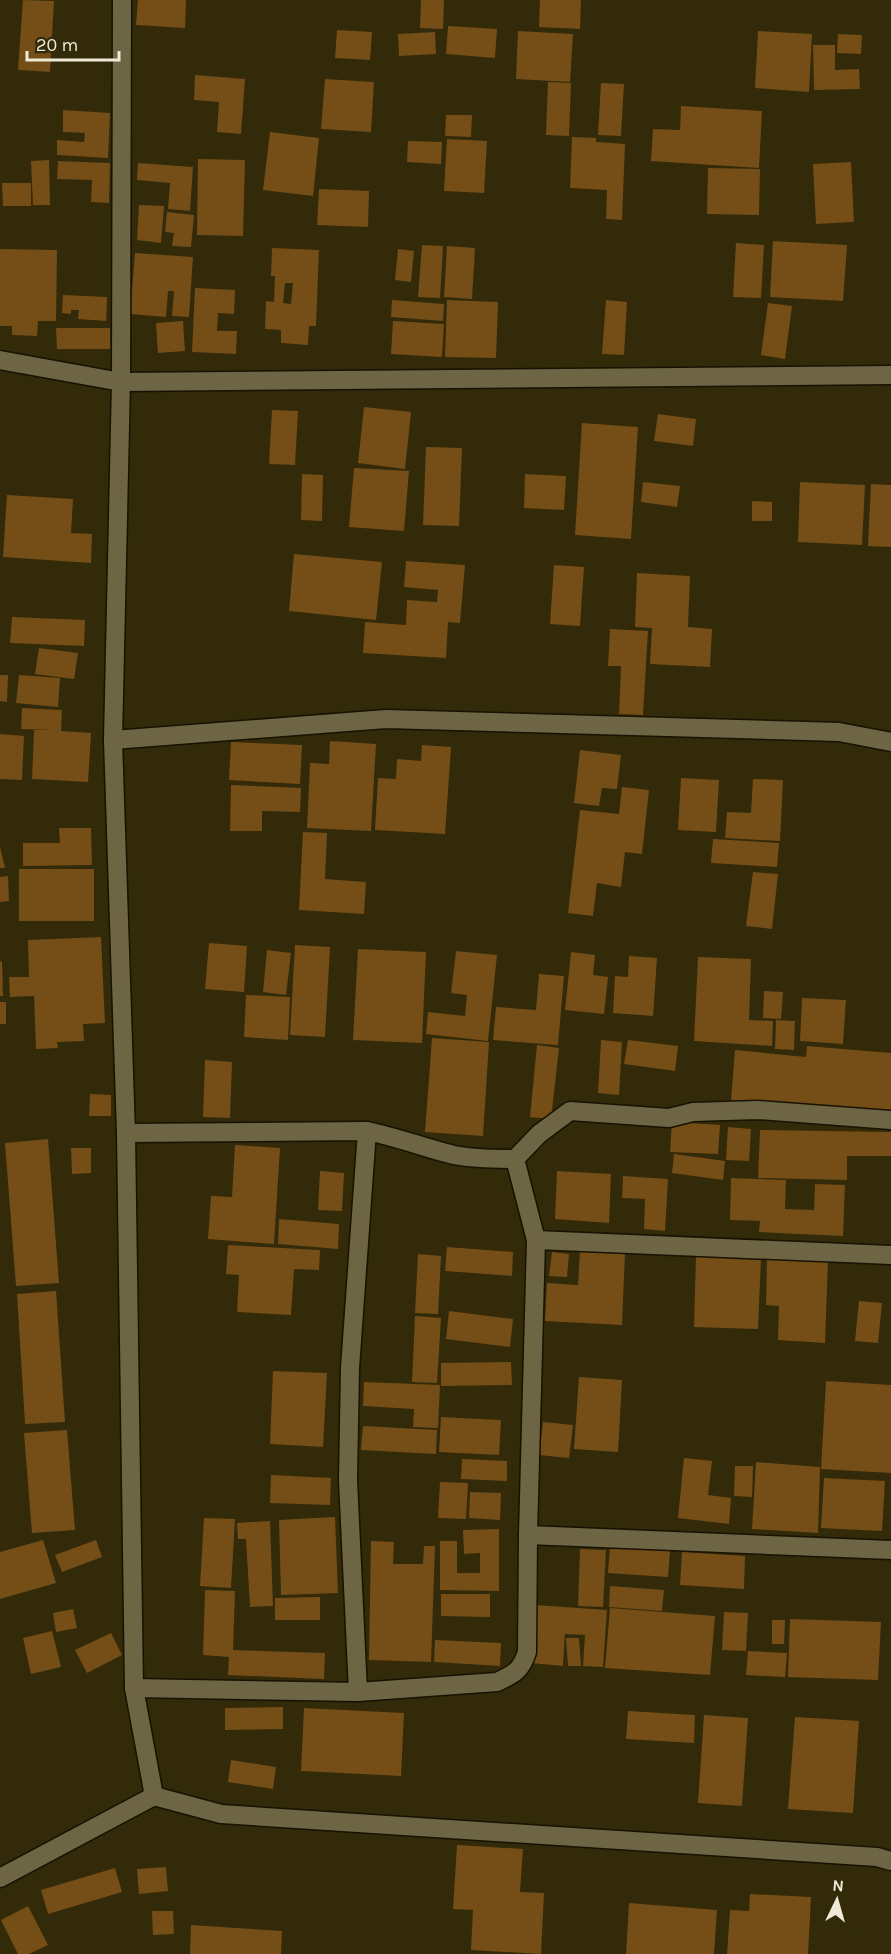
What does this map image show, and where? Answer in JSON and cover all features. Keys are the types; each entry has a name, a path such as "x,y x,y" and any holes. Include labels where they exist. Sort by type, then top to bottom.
{"street":[{"path":"122,0 121,382 113,740 126,1133 134,1688 154,1796"},
{"path":"0,360 121,382 891,375"},
{"path":"113,740 386,719 838,732 891,742"},
{"path":"126,1133 367,1131 397,1137 455,1155 515,1159 539,1134 570,1111 669,1118 693,1112 758,1110 891,1120"},
{"path":"358,1692 348,1480 350,1368 367,1131"},
{"path":"134,1688 358,1692 497,1682 513,1674 523,1665 527,1652 536,1240 515,1159"},
{"path":"536,1240 891,1255"},
{"path":"528,1535 891,1550"},
{"path":"0,1878 154,1796 221,1814 877,1857 891,1861"}],"building":[{"path":"23,0 54,1 50,72 18,70"},
{"path":"138,0 186,0 185,28 136,25"},
{"path":"421,0 444,0 443,29 420,28"},
{"path":"540,0 581,0 580,29 539,27"},
{"path":"448,26 497,29 495,58 446,54"},
{"path":"337,30 372,32 370,60 335,58"},
{"path":"518,31 573,34 570,82 516,79"},
{"path":"758,31 812,34 809,92 755,88"},
{"path":"435,32 436,54 399,56 398,34"},
{"path":"838,34 862,35 861,54 837,53"},
{"path":"813,45 835,45 835,70 859,69 860,89 814,90"},
{"path":"195,75 245,79 241,134 217,132 219,102 194,100"},
{"path":"325,79 374,82 371,132 321,129"},
{"path":"548,82 571,83 569,136 546,135"},
{"path":"601,83 624,84 621,136 598,135"},
{"path":"681,106 762,111 759,168 651,161 653,129 680,130"},
{"path":"63,110 110,113 108,158 57,155 57,140 84,142 85,133 63,132"},
{"path":"446,115 472,115 471,137 445,136"},
{"path":"270,132 319,138 313,196 263,190"},
{"path":"572,137 596,138 596,142 625,144 622,220 606,219 607,190 570,188"},
{"path":"447,139 487,141 484,193 444,191"},
{"path":"408,141 442,142 441,164 407,162"},
{"path":"198,159 245,160 243,236 197,235"},
{"path":"49,160 50,205 33,205 31,161"},
{"path":"58,161 110,163 109,203 91,202 92,180 57,179"},
{"path":"851,162 854,222 816,224 813,164"},
{"path":"138,163 193,167 190,211 168,209 170,183 137,180"},
{"path":"708,168 760,169 759,215 707,214"},
{"path":"2,183 31,183 31,206 3,206"},
{"path":"319,189 369,191 368,227 317,225"},
{"path":"139,205 164,206 161,243 137,240"},
{"path":"167,212 194,215 191,247 172,246 174,233 165,232"},
{"path":"773,241 847,245 843,301 770,297"},
{"path":"736,243 764,245 761,298 733,297"},
{"path":"422,245 443,246 440,298 418,297"},
{"path":"447,246 475,248 472,299 444,297"},
{"path":"272,248 319,250 316,326 309,326 308,345 281,343 281,330 265,329 266,301 274,302 275,276 271,276","holes":["285,283 293,283 291,304 283,303"]},
{"path":"0,249 57,250 56,321 38,321 37,336 12,335 12,326 0,326"},
{"path":"398,249 414,251 411,282 395,280"},
{"path":"135,253 193,257 189,317 172,316 174,291 168,291 166,317 130,314"},
{"path":"195,288 235,290 234,314 218,313 217,331 237,331 236,354 192,352"},
{"path":"63,295 107,297 106,321 78,319 79,310 71,310 71,314 62,313"},
{"path":"392,300 444,304 443,321 391,317"},
{"path":"447,300 498,302 496,358 445,357"},
{"path":"606,300 627,302 624,355 602,354"},
{"path":"768,303 792,306 785,359 761,355"},
{"path":"183,321 185,351 158,353 156,323"},
{"path":"393,321 444,324 442,357 391,354"},
{"path":"56,328 110,328 110,349 57,349"},
{"path":"364,407 411,412 405,469 358,463"},
{"path":"272,410 298,411 295,465 269,464"},
{"path":"658,414 696,419 693,446 654,441"},
{"path":"582,423 638,427 631,539 575,535"},
{"path":"426,447 462,448 459,526 423,525"},
{"path":"354,468 409,471 404,531 349,527"},
{"path":"302,474 323,475 322,521 301,520"},
{"path":"525,474 566,476 564,510 524,508"},
{"path":"643,482 680,486 677,507 641,502"},
{"path":"800,482 865,485 862,545 798,542"},
{"path":"871,484 891,485 891,547 868,546"},
{"path":"7,495 73,499 71,533 92,534 91,563 3,557"},
{"path":"752,501 772,502 772,521 752,521"},
{"path":"294,554 382,562 376,620 289,611"},
{"path":"406,561 465,565 460,623 448,622 446,658 363,653 365,622 406,625 407,600 437,602 438,590 404,587"},
{"path":"554,565 584,567 580,626 550,624"},
{"path":"637,573 690,576 688,627 712,629 710,667 650,664 652,628 635,627"},
{"path":"12,617 85,620 84,646 10,643"},
{"path":"610,629 648,631 643,715 619,714 621,666 608,666"},
{"path":"39,648 78,653 74,679 35,674"},
{"path":"0,675 8,675 7,702 0,701"},
{"path":"19,675 60,678 58,707 16,703"},
{"path":"22,708 62,710 61,731 91,733 88,782 32,779 34,730 54,730 21,729"},
{"path":"0,734 24,736 22,780 0,779"},
{"path":"330,741 376,744 371,831 307,828 310,763 329,764"},
{"path":"231,742 302,745 300,784 229,780"},
{"path":"422,745 451,747 445,834 375,830 378,778 396,779 397,759 421,761"},
{"path":"580,750 621,755 617,789 602,788 599,806 574,803"},
{"path":"681,778 719,780 716,832 678,830"},
{"path":"753,779 783,780 780,841 725,838 727,812 751,813"},
{"path":"231,785 301,788 300,812 262,811 262,831 230,831"},
{"path":"622,787 649,790 642,854 625,852 621,887 597,883 593,916 568,913 580,810 619,814"},
{"path":"59,828 91,828 92,865 23,866 23,843 60,843"},
{"path":"303,832 327,833 325,879 366,882 364,914 299,910"},
{"path":"713,839 779,843 777,867 711,863"},
{"path":"0,847 5,868 0,868"},
{"path":"19,869 94,869 94,921 19,921"},
{"path":"753,872 778,874 772,929 746,926"},
{"path":"8,876 9,901 0,902 0,877"},
{"path":"101,937 105,1023 83,1024 84,1041 57,1042 58,1048 36,1049 34,996 10,997 9,977 29,977 28,940"},
{"path":"209,943 247,946 244,992 205,989"},
{"path":"295,945 330,947 325,1037 290,1035"},
{"path":"358,949 426,952 422,1043 353,1040"},
{"path":"267,950 291,953 286,995 263,992"},
{"path":"456,951 497,955 488,1041 426,1034 428,1012 465,1016 467,995 451,993"},
{"path":"571,952 595,955 593,975 608,977 604,1014 565,1010"},
{"path":"629,956 657,958 653,1016 613,1013 615,976 628,977"},
{"path":"698,957 751,959 749,1020 773,1021 772,1046 694,1041"},
{"path":"2,961 3,996 0,996 0,962"},
{"path":"539,974 564,976 558,1045 493,1040 496,1007 536,1010"},
{"path":"764,991 783,992 781,1019 763,1018"},
{"path":"246,995 290,997 288,1040 244,1037"},
{"path":"802,998 846,1000 843,1044 800,1041"},
{"path":"0,1002 6,1002 6,1024 0,1024"},
{"path":"776,1020 795,1021 794,1050 775,1049"},
{"path":"432,1038 489,1042 483,1136 425,1132"},
{"path":"601,1040 622,1042 619,1095 598,1093"},
{"path":"628,1040 678,1046 675,1071 624,1064"},
{"path":"537,1045 559,1048 551,1119 530,1117"},
{"path":"807,1046 891,1053 891,1113 731,1100 735,1050 806,1057"},
{"path":"205,1060 232,1062 230,1118 203,1117"},
{"path":"90,1094 111,1095 111,1116 89,1116"},
{"path":"672,1122 720,1125 718,1154 670,1152"},
{"path":"728,1127 751,1129 749,1161 726,1160"},
{"path":"760,1130 891,1132 891,1156 847,1156 847,1180 758,1178"},
{"path":"48,1139 59,1283 16,1286 5,1143"},
{"path":"235,1145 280,1148 274,1244 208,1239 211,1196 232,1197"},
{"path":"71,1148 91,1148 91,1173 72,1174"},
{"path":"674,1154 725,1161 723,1180 672,1173"},
{"path":"320,1171 344,1173 342,1211 318,1210"},
{"path":"557,1171 611,1174 609,1223 555,1219"},
{"path":"623,1176 668,1179 665,1231 644,1229 645,1199 622,1198"},
{"path":"731,1178 786,1180 785,1209 814,1210 815,1184 845,1185 843,1236 759,1232 760,1221 730,1220"},
{"path":"279,1219 339,1224 338,1249 278,1244"},
{"path":"228,1245 320,1250 319,1270 294,1269 291,1315 237,1312 239,1275 226,1274"},
{"path":"447,1247 513,1252 512,1276 445,1271"},
{"path":"580,1251 625,1253 622,1325 545,1321 547,1283 578,1285"},
{"path":"552,1252 569,1254 567,1277 549,1276"},
{"path":"418,1254 441,1256 438,1314 415,1313"},
{"path":"696,1256 761,1258 758,1329 694,1327"},
{"path":"767,1258 828,1260 825,1343 778,1340 779,1306 766,1305"},
{"path":"56,1291 65,1422 25,1424 17,1294"},
{"path":"859,1301 882,1303 878,1343 855,1341"},
{"path":"449,1311 513,1319 510,1347 446,1339"},
{"path":"415,1316 441,1318 437,1383 412,1382"},
{"path":"511,1362 512,1385 441,1386 441,1363"},
{"path":"273,1371 327,1373 323,1447 270,1444"},
{"path":"579,1377 622,1380 618,1452 574,1449"},
{"path":"826,1381 891,1385 891,1473 821,1469"},
{"path":"364,1382 440,1385 438,1428 413,1427 414,1409 363,1406"},
{"path":"441,1417 501,1420 499,1455 439,1452"},
{"path":"543,1422 573,1425 569,1458 539,1455"},
{"path":"363,1426 437,1430 436,1454 361,1450"},
{"path":"67,1430 75,1530 32,1533 24,1433"},
{"path":"684,1458 712,1461 708,1495 731,1498 729,1524 678,1518"},
{"path":"462,1459 507,1461 507,1481 461,1479"},
{"path":"756,1462 820,1467 818,1533 752,1529"},
{"path":"735,1466 753,1466 752,1497 734,1496"},
{"path":"271,1475 331,1478 330,1505 270,1503"},
{"path":"824,1478 885,1481 882,1531 821,1528"},
{"path":"440,1482 468,1483 466,1519 438,1518"},
{"path":"470,1492 501,1493 500,1520 469,1518"},
{"path":"335,1517 338,1593 281,1595 279,1520"},
{"path":"204,1518 235,1519 231,1588 200,1586"},
{"path":"270,1521 273,1606 250,1607 246,1539 238,1539 237,1523"},
{"path":"499,1529 499,1591 440,1590 440,1541 457,1541 457,1573 480,1573 480,1553 464,1554 463,1530"},
{"path":"43,1540 56,1583 0,1599 0,1552"},
{"path":"96,1540 102,1557 62,1572 55,1555"},
{"path":"371,1541 394,1542 393,1564 423,1564 424,1546 435,1546 431,1662 369,1660"},
{"path":"610,1547 670,1551 668,1577 608,1573"},
{"path":"580,1549 606,1550 603,1607 578,1606"},
{"path":"682,1552 745,1556 744,1589 680,1585"},
{"path":"610,1586 664,1590 662,1611 609,1607"},
{"path":"205,1590 235,1591 233,1650 325,1653 324,1679 228,1675 229,1657 203,1655"},
{"path":"441,1594 490,1594 490,1617 441,1616"},
{"path":"320,1597 320,1620 275,1620 275,1598"},
{"path":"535,1605 607,1610 603,1667 583,1666 585,1635 565,1634 565,1632 563,1666 531,1663"},
{"path":"610,1608 715,1616 710,1675 605,1668"},
{"path":"73,1609 77,1628 56,1632 53,1613"},
{"path":"724,1612 748,1613 746,1651 722,1650"},
{"path":"790,1619 881,1622 878,1680 788,1677"},
{"path":"772,1620 785,1620 784,1644 772,1644"},
{"path":"52,1631 61,1667 31,1674 23,1638"},
{"path":"111,1633 122,1655 87,1673 75,1650"},
{"path":"566,1638 579,1638 581,1666 568,1666"},
{"path":"435,1640 501,1643 500,1666 434,1662"},
{"path":"748,1651 787,1653 785,1677 746,1675"},
{"path":"283,1707 283,1729 225,1730 225,1708"},
{"path":"304,1708 404,1713 401,1776 301,1771"},
{"path":"628,1711 695,1715 694,1743 626,1739"},
{"path":"704,1715 748,1718 742,1806 698,1803"},
{"path":"795,1717 859,1721 853,1813 788,1809"},
{"path":"231,1760 276,1767 273,1789 228,1782"},
{"path":"457,1845 523,1849 520,1892 544,1893 541,1954 471,1950 473,1910 453,1909"},
{"path":"166,1867 168,1891 139,1894 137,1869"},
{"path":"115,1868 122,1892 48,1914 41,1890"},
{"path":"750,1894 811,1897 808,1954 727,1954 730,1910 749,1911"},
{"path":"629,1903 717,1910 714,1954 626,1954"},
{"path":"28,1906 48,1945 29,1954 18,1954 1,1920"},
{"path":"152,1911 173,1911 174,1934 153,1935"},
{"path":"191,1925 282,1931 281,1954 190,1954"}]}
